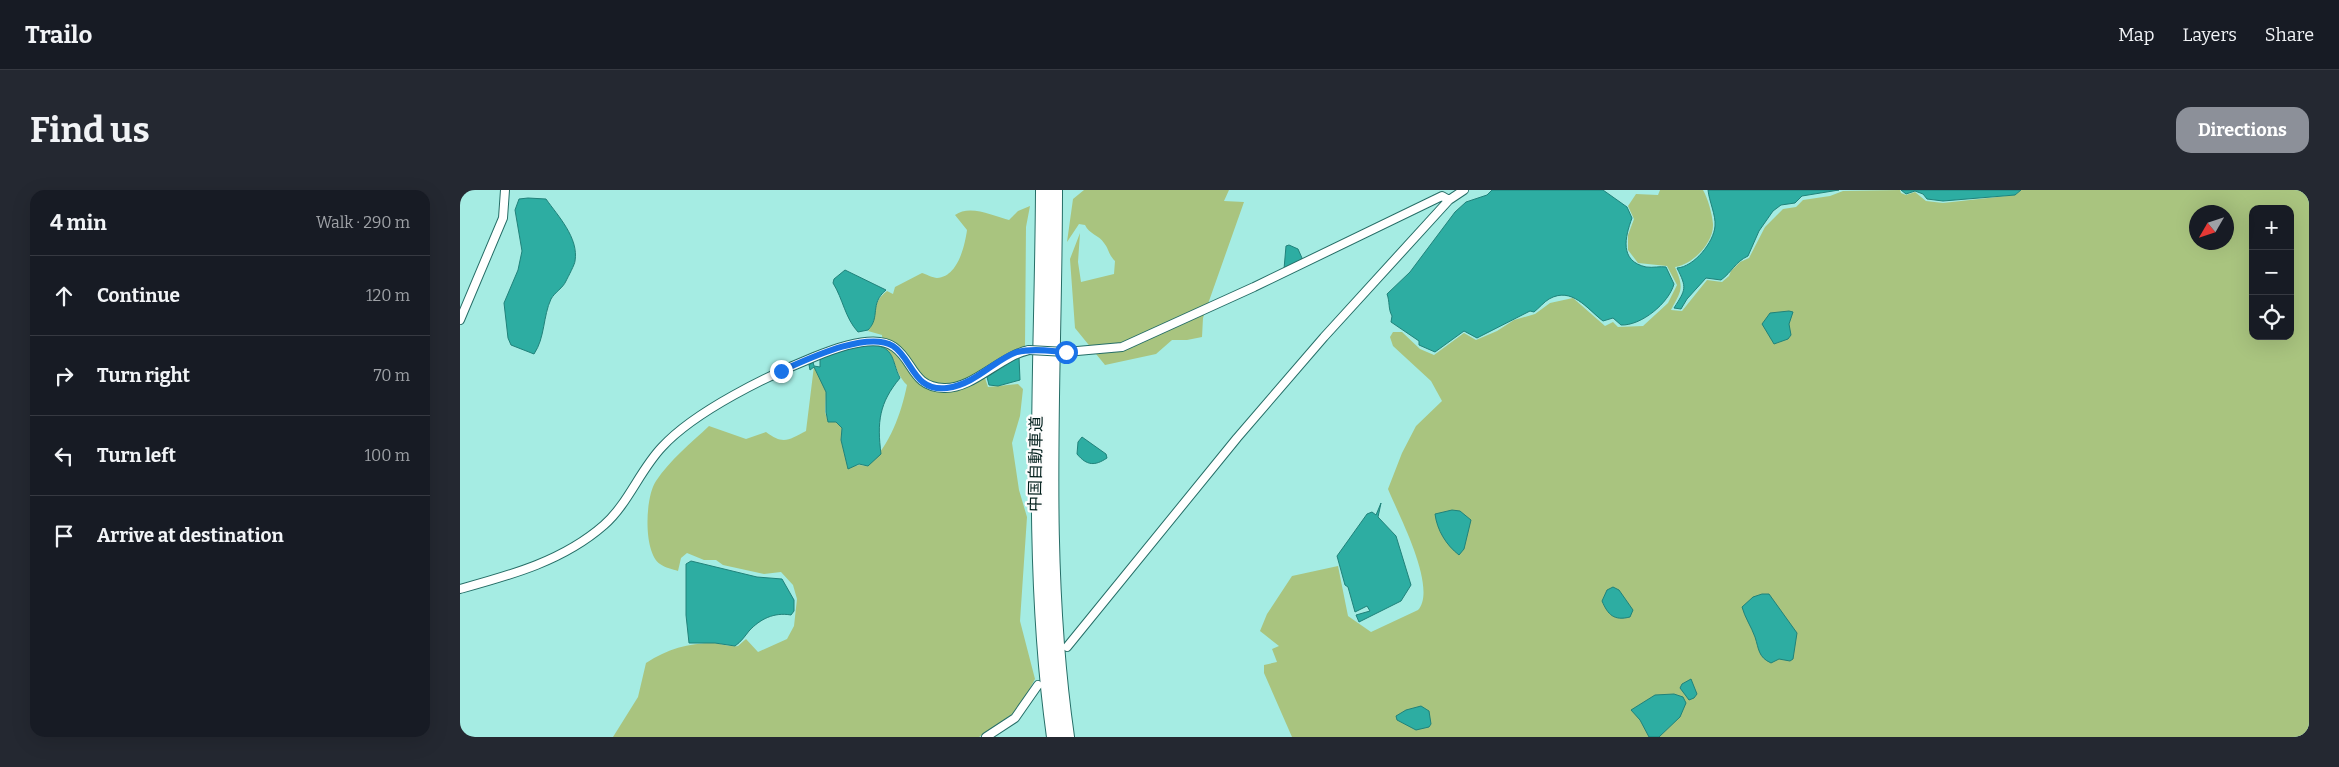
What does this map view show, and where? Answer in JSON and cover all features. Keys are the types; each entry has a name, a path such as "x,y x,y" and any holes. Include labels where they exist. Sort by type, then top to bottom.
{"highway":[{"name":"中国自動車道","path":"1043,190 1039,542 1042,631 1054,737"},
{"name":"中国自動車道","path":"1055,190 1052,572 1060,691 1067,737"}],"street":[{"path":"460,320 503,218 505,190"},
{"path":"1067,647 1237,438 1324,337 1449,200 1464,190"},
{"path":"460,589 526,569 572,547 605,524 662,447 690,422 746,390 814,357 847,344 884,343 896,349 918,378 928,385 945,388 975,378 1015,353 1029,350 1066,352 1122,347 1254,287 1442,196 1449,200"},
{"path":"986,737 1015,718 1038,685"}],"green space":[{"path":"1084,190 1229,190 1224,201 1244,202 1203,318 1202,337 1172,340 1156,354 1105,365 1075,328 1070,259 1080,233 1078,262 1081,282 1114,274 1115,261 1102,240 1085,225 1079,224 1067,242 1073,199"},
{"path":"1660,190 1703,190 1708,202 1713,224 1710,238 1695,258 1675,267 1681,285 1678,298 1671,310 1682,311 1707,280 1722,282 1740,262 1749,258 1765,227 1783,209 1796,207 1803,200 1830,196 1843,191 1900,190 1901,193 1906,195 1915,192 1926,201 1943,203 2015,195 2021,190 2309,190 2309,737 1292,737 1264,673 1264,665 1277,662 1272,649 1279,646 1260,631 1267,614 1292,576 1338,566 1348,616 1371,632 1418,610 1423,600 1420,569 1407,532 1388,489 1402,453 1416,426 1442,401 1431,381 1393,346 1390,337 1393,332 1402,332 1420,349 1434,355 1464,333 1476,340 1497,331 1514,320 1535,314 1550,303 1573,298 1605,326 1613,322 1618,327 1643,326 1668,303 1677,285 1667,266 1638,263 1628,250 1628,235 1634,219 1628,206 1636,194 1658,195"},
{"path":"1030,206 1026,227 1025,347 997,360 985,378 988,387 1018,384 1023,389 1020,416 1012,443 1019,490 1027,517 1020,621 1035,679 1018,710 979,737 613,737 638,697 646,663 662,654 695,644 714,643 738,646 746,639 758,652 787,639 794,626 797,599 793,585 781,572 764,574 723,565 716,560 704,560 687,553 681,558 678,571 660,564 654,558 648,537 648,511 652,489 662,473 709,426 746,439 766,432 777,439 786,440 806,431 814,366 826,392 825,412 828,421 836,422 842,428 841,440 848,468 859,465 868,466 883,449 894,428 907,385 899,375 888,351 883,346 882,335 868,331 872,326 878,301 887,291 893,294 895,287 922,273 937,278 950,272 962,252 967,230 955,215 961,212 974,211 1009,220 1018,211"}],"water":[{"path":"1492,190 1603,190 1627,207 1632,218 1626,240 1626,247 1631,259 1637,264 1646,267 1666,267 1674,284 1671,291 1653,312 1637,322 1629,324 1621,325 1613,318 1603,321 1585,305 1565,295 1549,299 1534,312 1530,311 1477,338 1464,331 1435,352 1419,345 1419,341 1391,322 1392,316 1387,294 1410,272 1455,212 1466,202 1487,195"},
{"path":"1708,190 1839,190 1802,196 1795,203 1781,205 1773,211 1759,231 1748,256 1740,261 1721,280 1706,278 1687,299 1681,309 1674,308 1684,288 1677,268 1690,263 1702,253 1714,232 1714,217"},
{"path":"1901,190 2021,190 2015,195 1943,201 1927,199 1923,194 1915,191 1906,194"},
{"path":"519,199 546,199 562,220 571,236 575,252 575,263 566,281 551,299 538,348 534,354 511,345 508,338 504,303 518,270 522,251 515,210"},
{"path":"1289,245 1298,249 1302,258 1300,261 1284,269 1286,246"},
{"path":"845,270 886,290 878,300 874,320 868,330 858,332 854,327 833,283 834,279"},
{"path":"1793,312 1789,324 1791,335 1788,339 1774,344 1762,324 1770,313"},
{"path":"871,344 885,348 889,352 900,378 888,396 881,413 879,432 881,454 868,466 859,464 848,469 841,440 842,428 836,422 828,422 826,392 814,367 810,370 809,365 813,362 814,366 820,367 820,358 836,349"},
{"path":"1019,357 1020,380 998,386 989,385 987,377"},
{"path":"1082,437 1106,454 1107,458 1091,464 1084,461 1077,454 1078,442"},
{"path":"1381,503 1378,517 1396,536 1411,585 1401,601 1359,622 1356,615 1370,611 1367,606 1355,612 1337,556 1367,514 1372,512 1376,515"},
{"path":"1452,510 1460,511 1471,520 1464,549 1459,555 1443,537 1435,514"},
{"path":"691,561 757,577 782,579 794,600 794,611 791,615 785,614 768,617 753,627 735,646 715,643 689,643 686,615 686,564"},
{"path":"1613,587 1619,590 1633,610 1630,617 1620,618 1612,616 1604,606 1602,601 1607,590"},
{"path":"1769,594 1797,633 1793,659 1790,661 1779,659 1771,663 1760,652 1742,607 1753,597"},
{"path":"1691,679 1697,694 1689,700 1680,688 1682,684"},
{"path":"1674,694 1683,697 1686,703 1680,717 1659,737 1649,737 1640,720 1631,710 1655,695"},
{"path":"1421,706 1429,711 1431,724 1429,727 1416,730 1397,720 1396,716 1406,710"}],"route":[{"path":"781,371 847,344 864,342 884,343 892,345 896,349 918,378 928,385 945,388 975,378 1015,353 1029,350 1066,352"}]}
